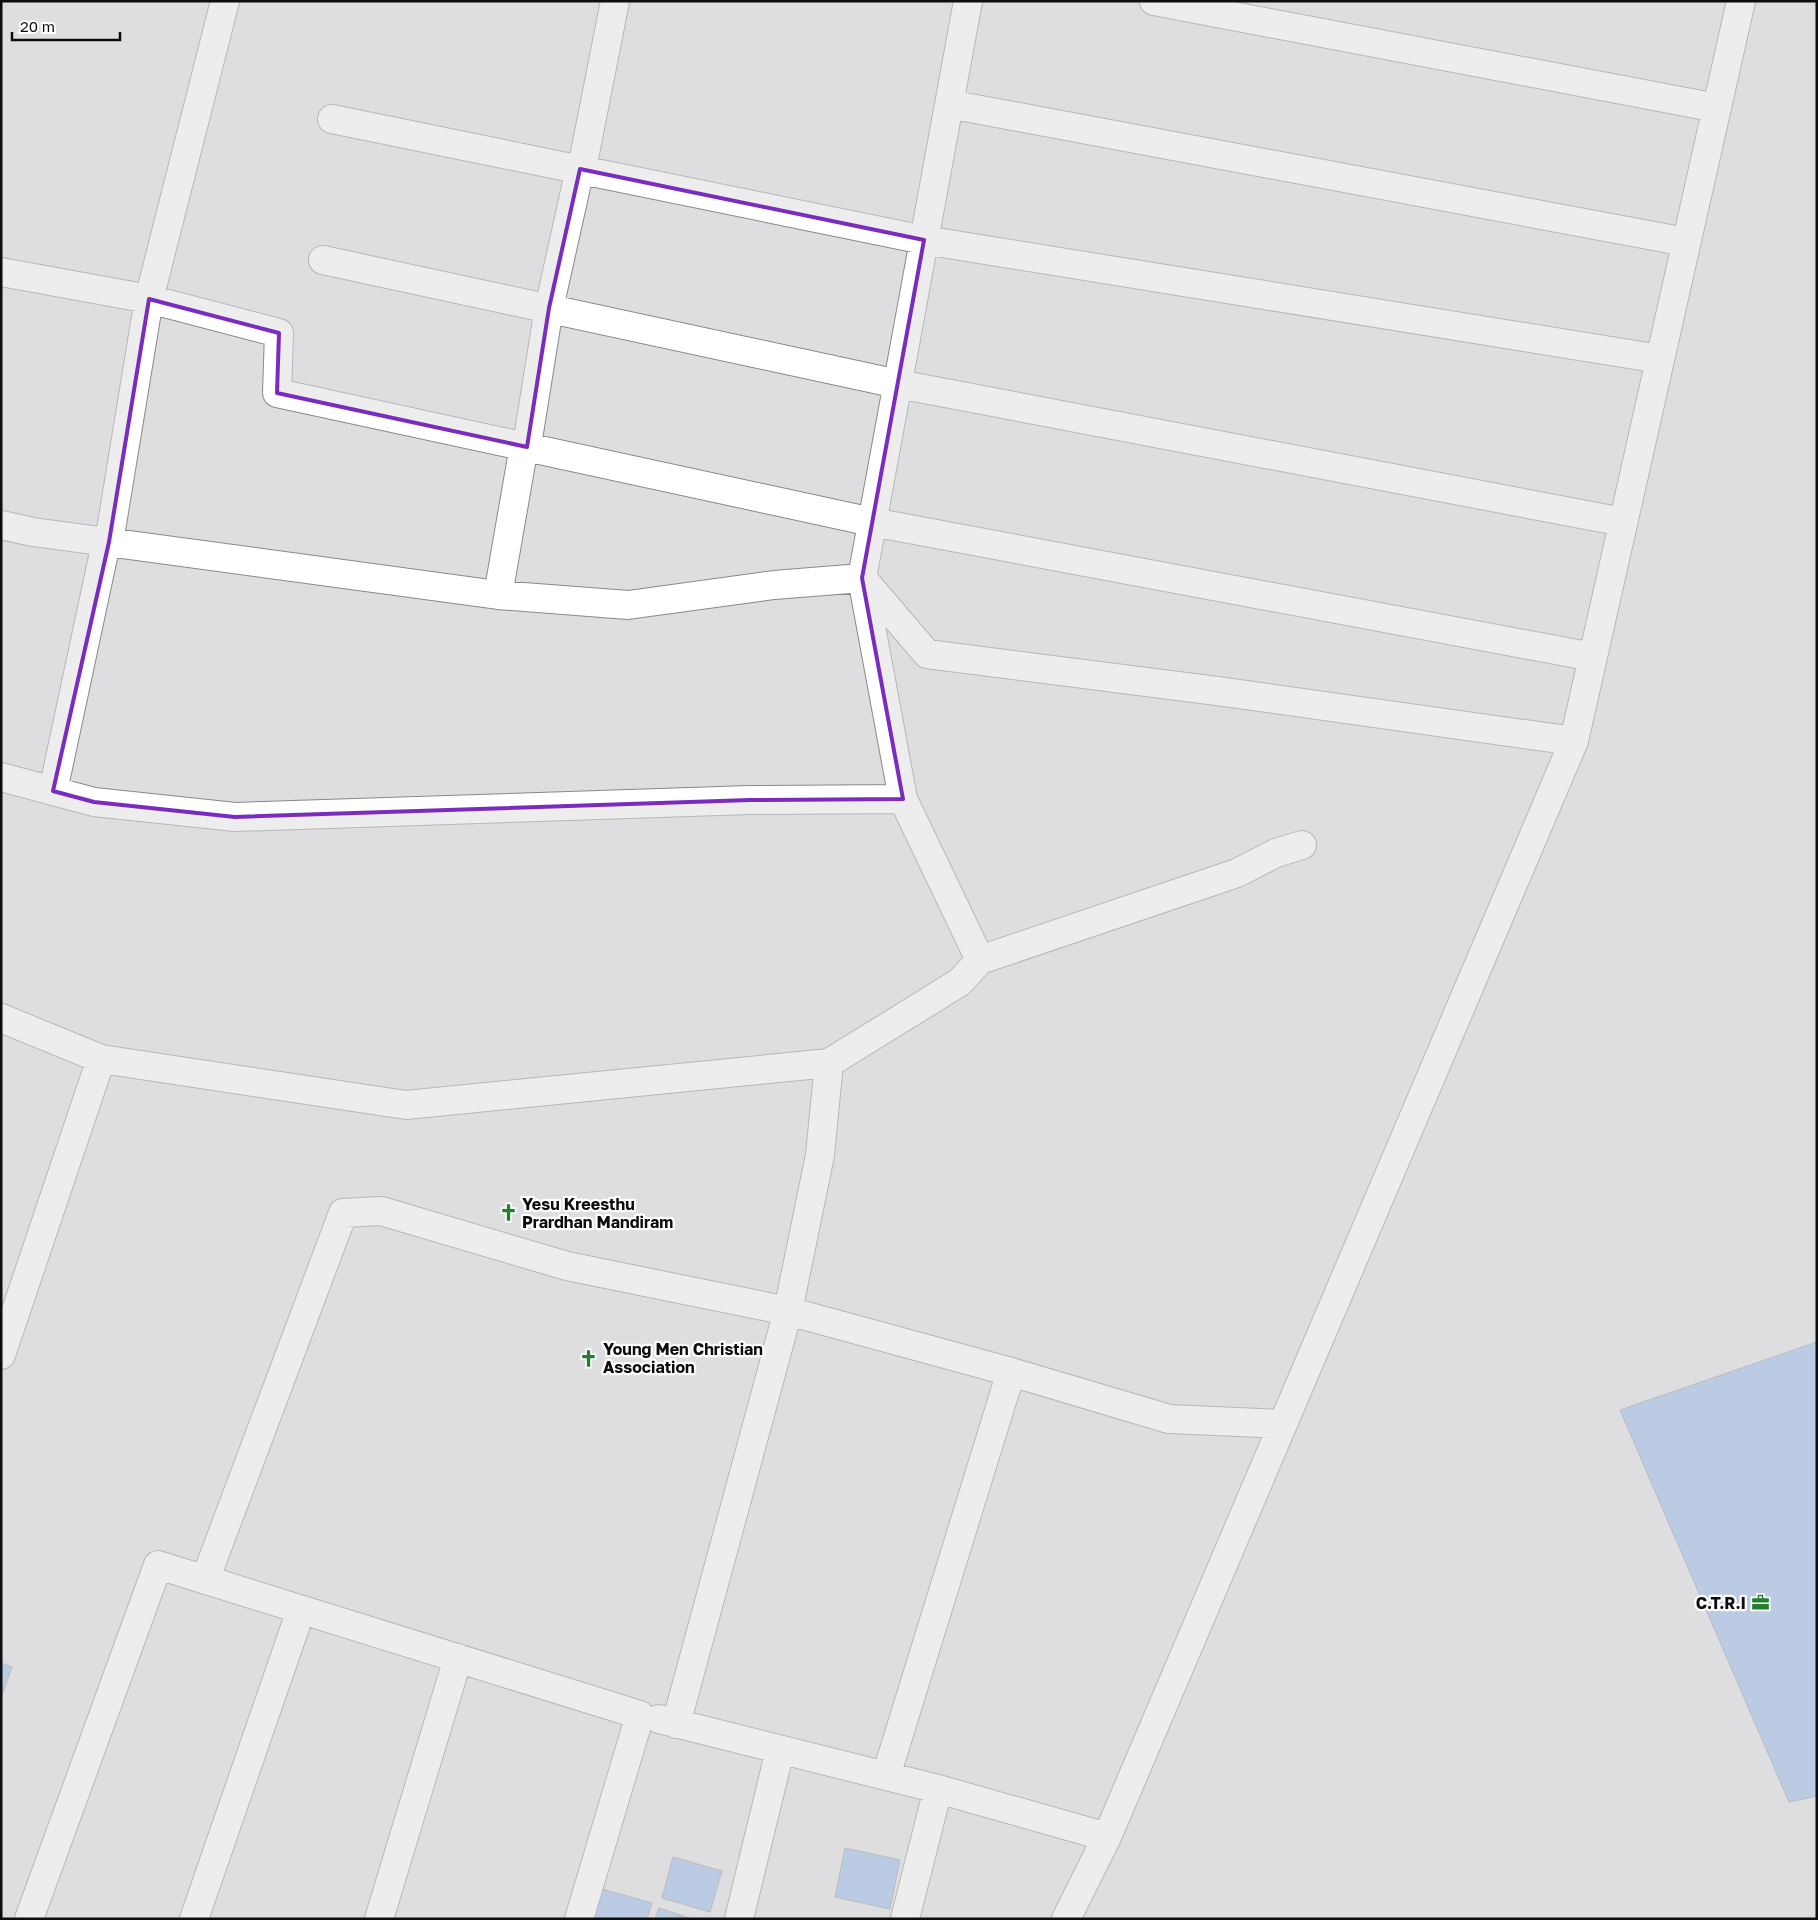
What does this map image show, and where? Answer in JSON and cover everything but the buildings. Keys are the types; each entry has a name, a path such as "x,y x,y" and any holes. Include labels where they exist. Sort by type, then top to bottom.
{"street":[{"path":"52,791 106,542 109,542 149,299 225,1"},
{"path":"498,595 524,446 527,445 549,308 582,168 615,1"},
{"path":"968,1 862,578 903,799 980,960"},
{"path":"1154,1 1717,108"},
{"path":"1066,1919 1107,1837 1574,741 1741,1"},
{"path":"950,104 1686,242"},
{"path":"332,119 924,240 1660,358"},
{"path":"323,260 898,384 1623,522"},
{"path":"1,272 149,299 279,333 277,393 872,522 1593,657"},
{"path":"1,525 33,532 498,595 628,605 774,585 862,578"},
{"path":"862,578 927,654 1218,691 1574,741"},
{"path":"1,777 94,802 235,817 750,800 903,799"},
{"path":"1,1018 101,1059 406,1105 829,1063 960,982 980,960 1237,873 1276,853 1302,845"},
{"path":"1,1355 101,1059"},
{"path":"676,1724 788,1311 820,1155 829,1063"},
{"path":"205,1580 343,1213 381,1211 567,1266 788,1311 1011,1372 1169,1419 1283,1424"},
{"path":"886,1776 1011,1372"},
{"path":"29,1919 158,1565 640,1715 938,1789 1107,1837"},
{"path":"194,1919 301,1610"},
{"path":"379,1919 458,1658"},
{"path":"579,1919 640,1715"},
{"path":"739,1919 780,1750"},
{"path":"905,1919 938,1789"}],"highlighted area":[{"path":"580,169 924,240 862,578 903,799 750,800 235,817 94,802 53,791 109,542 149,299 279,333 277,393 527,447 549,308"}],"place":[{"name":"Yesu Kreesthu Prardhan Mandiram","path":"508,1213"},
{"name":"Young Men Christian Association","path":"589,1358"},
{"name":"C.T.R.I","path":"1760,1603"}]}
